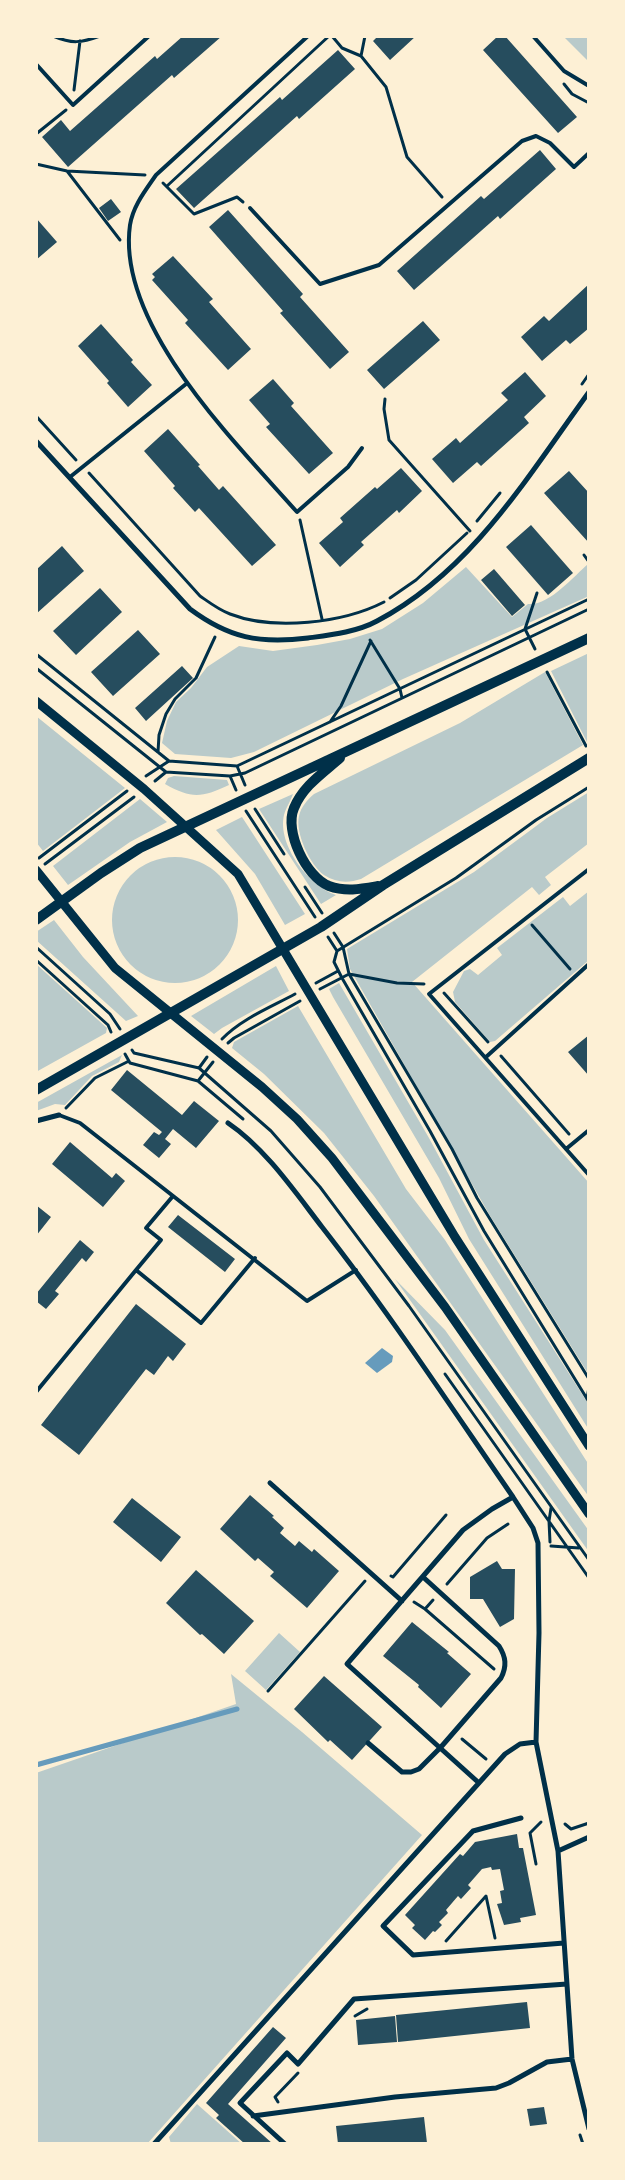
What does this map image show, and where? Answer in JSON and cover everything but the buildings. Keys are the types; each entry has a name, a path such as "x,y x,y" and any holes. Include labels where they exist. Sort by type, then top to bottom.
{"main road":[{"path":"36,920 140,848 187,828 589,638"},
{"path":"353,748 313,781 302,794 294,808 291,832 303,858 314,874 324,883 338,888 358,890 383,885"},
{"path":"36,1090 321,927 383,885 589,758"}],"street":[{"path":"36,441 178,596 200,616 224,631 252,639 297,639 333,635 376,622 417,596 457,563 484,535 589,392"},
{"path":"36,701 144,790 238,874 455,1237 589,1446"},
{"path":"40,868 61,902 115,968 173,1013 279,1101 332,1158 445,1307 589,1514"},
{"path":"36,1121 59,1115"},
{"path":"228,1123 243,1133 291,1186 356,1270 533,1528 538,1543 539,1633 536,1742 558,1851 572,2059 589,2129"},
{"path":"270,1483 402,1601"},
{"path":"479,1783 347,1664 470,1524 513,1497"},
{"path":"368,1743 398,1770 406,1773 423,1766 502,1678 506,1665 500,1646 423,1577"},
{"path":"154,2144 510,1750 520,1744 536,1742"},
{"path":"521,1818 474,1831 383,1926 413,1955 564,1943"},
{"path":"558,1851 589,1837"},
{"path":"286,2144 240,2103 287,2053 298,2064 354,1999 567,1984"},
{"path":"253,2116 395,2097 496,2088 547,2062 572,2059"}],"lane":[{"path":"36,64 73,104 149,36"},
{"path":"308,36 156,175 139,199 132,215 130,253 132,272 143,306 186,384 297,512 348,467 362,448"},
{"path":"533,36 564,71 589,86"},
{"path":"250,208 320,284 379,265 522,141 536,136 550,143 574,167 589,153"},
{"path":"70,477 186,384"},
{"path":"589,869 429,994 486,1056 589,1175"},
{"path":"486,1056 589,964"},
{"path":"59,1115 80,1123 255,1258 307,1301 356,1270"},
{"path":"566,1149 589,1130"},
{"path":"36,1392 161,1240 146,1228 173,1196"},
{"path":"136,1270 201,1323 255,1258"}],"path":[{"path":"54,36 71,43 86,42 100,36"},
{"path":"167,186 330,36 342,48 361,56 386,87 407,157 449,205"},
{"path":"361,56 365,36"},
{"path":"36,134 73,104 80,41"},
{"path":"36,164 67,170 156,175 194,214 237,197 250,208"},
{"path":"67,170 130,253"},
{"path":"577,390 589,374"},
{"path":"385,399 384,409 389,440 470,530"},
{"path":"36,416 200,596 216,608 261,622 322,619 358,612 387,600 416,580 470,530 501,492"},
{"path":"297,512 322,619"},
{"path":"584,555 589,562"},
{"path":"525,629 537,593"},
{"path":"237,766 589,599"},
{"path":"36,668 166,772 230,776 245,773 589,609"},
{"path":"362,626 400,689 402,698"},
{"path":"525,629 589,751"},
{"path":"158,752 160,734 166,714 175,700 196,678 215,637"},
{"path":"330,722 344,700 370,640"},
{"path":"36,654 169,761"},
{"path":"40,868 166,772"},
{"path":"230,776 250,818 337,951"},
{"path":"588,1401 484,1231 430,1130 334,962 337,951 456,878 536,820 589,787"},
{"path":"526,918 576,976"},
{"path":"349,974 452,1149 477,1198 589,1379"},
{"path":"198,1081 234,1038 349,974 397,983 439,986 576,1141"},
{"path":"59,1115 95,1078 128,1060 134,1053"},
{"path":"198,1068 271,1131 326,1194 409,1306 589,1560"},
{"path":"588,1401 589,1387"},
{"path":"268,1691 379,1566 393,1577 446,1515"},
{"path":"425,1609 487,1538 508,1524"},
{"path":"550,1546 580,1548"},
{"path":"409,1607 415,1600 495,1671"},
{"path":"454,1732 477,1752"},
{"path":"536,1864 530,1833 540,1822 562,1816 565,1824 571,1829 589,1822"},
{"path":"435,1953 486,1896 497,1949"},
{"path":"349,2020 369,2008"},
{"path":"275,2097 302,2068"}],"shaded area":[{"path":"563,36 589,36 589,62"},
{"path":"589,563 589,596 403,679 254,752 231,758 175,754 162,743 167,721 176,702 191,688 207,667 239,646 273,651 350,639 382,629 423,603 466,567 512,617 528,604 536,603 552,596"},
{"path":"589,653 589,741 587,742 551,671"},
{"path":"545,672 583,745 361,879 347,882 338,881 329,878 319,870 301,840 298,823 303,807 314,794 460,723"},
{"path":"36,716 125,788 43,851 36,842"},
{"path":"174,776 227,780 229,785 204,794 190,794 165,784 168,778"},
{"path":"589,792 589,843 545,877 551,885 539,895 532,887 412,982 589,1183 589,1375 489,1214 350,969 347,949 474,872 547,818"},
{"path":"293,794 284,815 285,839 297,863 306,874 326,890 336,895 321,904 259,809"},
{"path":"140,799 167,822 130,842 68,885 53,866"},
{"path":"242,817 305,914 285,925 255,874 216,830"},
{"path":"175,857 199,862 210,867 220,875 228,885 233,896 238,920 233,944 228,955 220,965 210,973 199,978 175,983 151,978 140,973 130,965 122,955 117,944 112,920 117,896 122,885 130,875 140,867 151,862"},
{"path":"589,891 589,960 495,1041 490,1042 455,1002 453,992 464,971 470,969 478,975 502,955 497,948 563,897 570,906"},
{"path":"54,920 83,957 138,1016 126,1021 36,940 36,932"},
{"path":"36,964 107,1028 106,1033 36,1072"},
{"path":"276,966 289,991 214,1034 191,1016"},
{"path":"339,983 429,1138 484,1240 589,1405 589,1430 469,1239 439,1178 333,997 329,989"},
{"path":"298,1006 406,1189 445,1240 589,1465 589,1497 374,1196 324,1133 264,1074 232,1048 234,1042"},
{"path":"122,1055 119,1062 92,1076 65,1105 55,1104 36,1111 36,1103"},
{"path":"395,1279 445,1330 589,1531 589,1552"},
{"path":"279,1633 300,1652 266,1690 245,1671"},
{"path":"231,1674 422,1835 147,2144 36,2144 36,1773 236,1704"},
{"path":"197,2104 242,2144 171,2144 169,2137"}],"water":[{"path":"382,1348 393,1356 392,1362 377,1373 365,1363"}],"waterway":[{"path":"36,1765 237,1709"}]}
